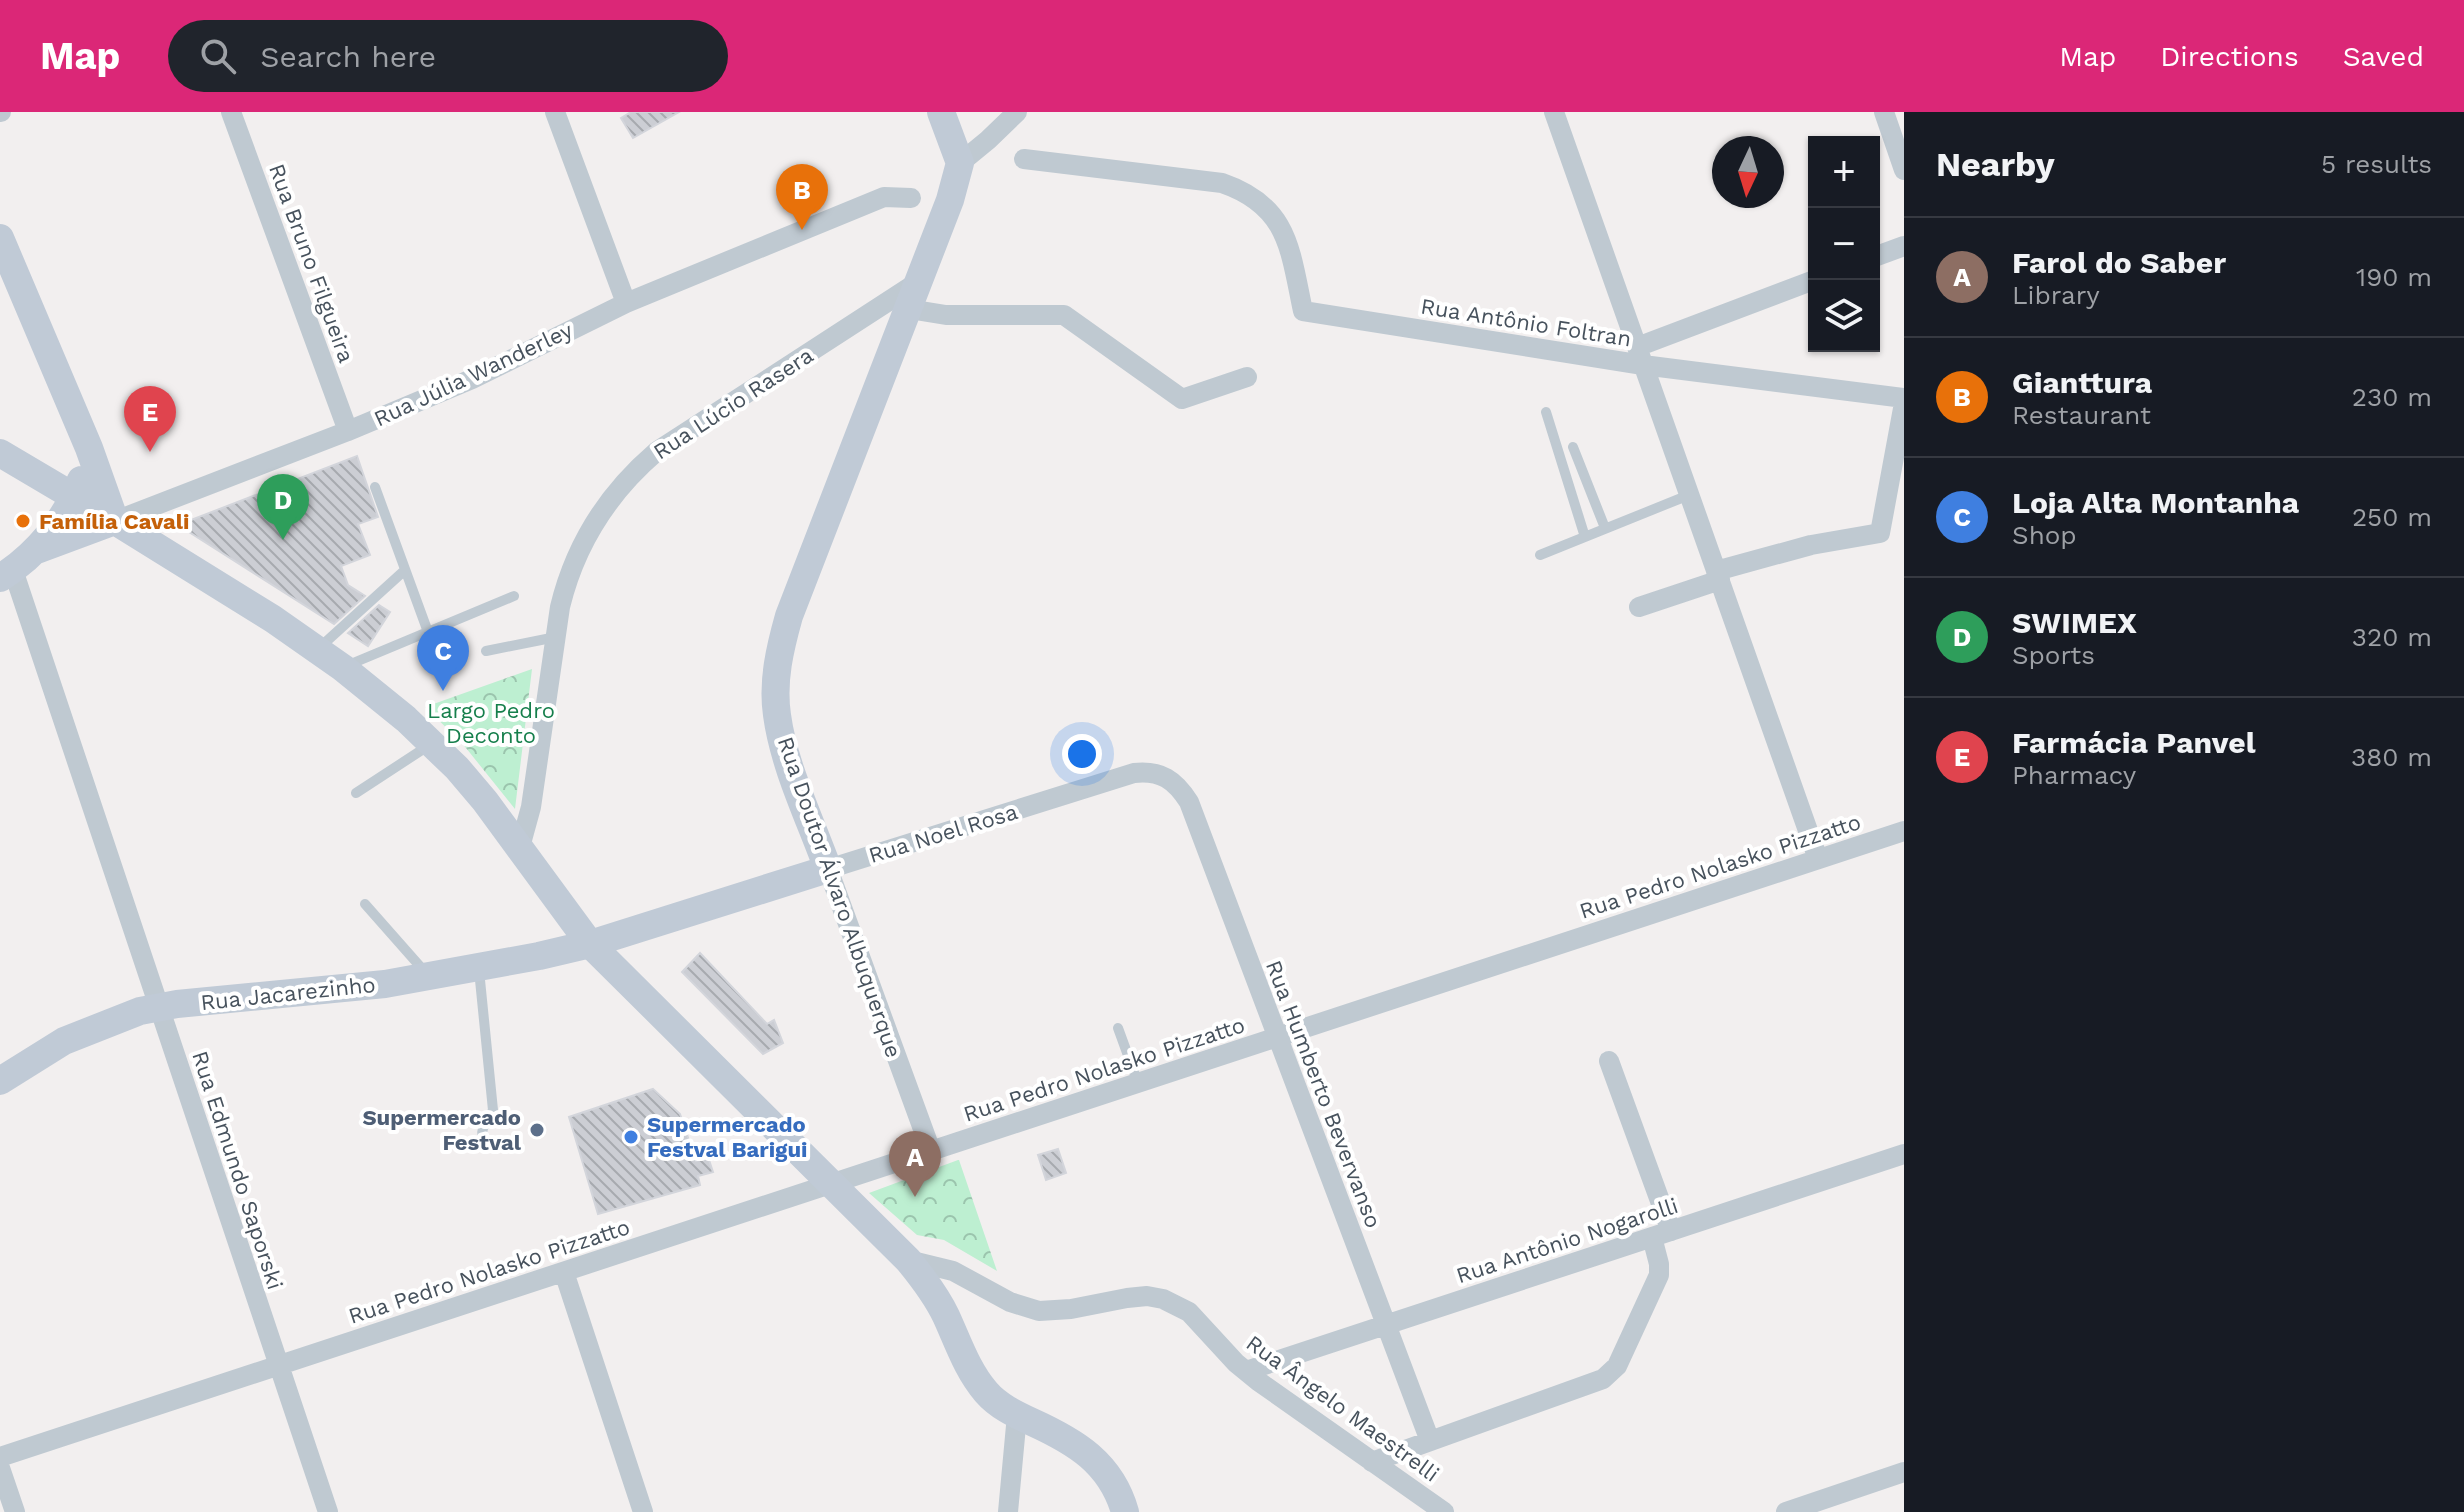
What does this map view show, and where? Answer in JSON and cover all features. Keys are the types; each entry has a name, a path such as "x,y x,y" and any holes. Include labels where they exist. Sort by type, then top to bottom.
{"main road":[{"path":"921,280 960,163 941,112"},
{"path":"0,238 89,448 115,521"},
{"name":"Rua Doutor Álvaro Albuquerque","path":"828,869 784,744 777,714 777,666 789,616 921,280"},
{"name":"Rua Júlia Wanderley","path":"6,574 50,533 74,497 89,448"},
{"path":"0,453 115,521 317,650 433,743 485,801 590,944 908,1260 938,1300 974,1376 993,1399 1017,1415 1061,1435 1094,1458 1115,1485 1125,1512"},
{"name":"Rua Júlia Wanderley","path":"34,551 115,521"},
{"name":"Rua Noel Rosa","path":"590,944 828,869"},
{"name":"Rua Jacarezinho","path":"0,1081 78,1035 117,1018 159,1007 362,987 478,968 590,944"}],"street":[{"name":"Rua Bruno Filgueira","path":"231,112 348,431"},
{"path":"555,112 626,303"},
{"path":"960,163 1017,112"},
{"path":"1554,112 1818,859"},
{"path":"1884,112 1904,170"},
{"name":"Rua Antônio Foltran","path":"1024,159 1222,183 1257,199 1273,213 1283,230 1303,311 1640,356 1904,400 1880,533 1801,547 1718,576"},
{"name":"Rua Júlia Wanderley","path":"115,521 348,431 472,379 626,303 884,197 911,198"},
{"path":"1880,255 1904,246"},
{"name":"Rua Lúcio Rasera","path":"520,847 531,807 560,607 573,560 603,508 638,467 669,442 921,280"},
{"path":"1640,356 1808,283"},
{"path":"909,309 946,315 1064,315 1182,399 1247,377"},
{"name":"Rua Edmundo Saporski","path":"6,574 159,1007 328,1512"},
{"path":"1639,607 1718,576"},
{"name":"Rua Noel Rosa","path":"828,869 1134,773 1161,774"},
{"name":"Rua Humberto Bevervanso","path":"1161,774 1182,790 1189,802 1430,1441"},
{"name":"Rua Pedro Nolasko Pizzatto","path":"0,1457 1904,831"},
{"name":"Rua Doutor Álvaro Albuquerque","path":"828,869 931,1151"},
{"path":"1372,1462 1603,1379 1617,1366 1659,1275 1662,1234 1609,1061"},
{"name":"Rua Antônio Nogarolli","path":"1246,1371 1904,1154"},
{"name":"Rua Ângelo Maestrelli","path":"908,1260 953,1271 1010,1302 1039,1311 1071,1309 1137,1297 1163,1299 1189,1312 1246,1371 1444,1512"},
{"path":"564,1272 643,1512"},
{"path":"1008,1512 1017,1415"},
{"path":"0,1468 15,1512"},
{"path":"1786,1512 1904,1472"}],"lane":[{"path":"1546,412 1585,537"},
{"path":"1573,447 1605,528"},
{"path":"375,487 428,632"},
{"path":"1540,555 1689,495"},
{"path":"317,650 405,570"},
{"path":"343,668 514,596"},
{"path":"486,651 556,637"},
{"path":"356,793 433,743"},
{"path":"365,904 429,977"},
{"path":"478,968 493,1110 481,1129 482,1139 489,1146"},
{"path":"1118,1028 1138,1083"}],"green space":[{"name":"Largo Pedro Deconto","path":"532,669 515,809 462,743 425,707"},
{"path":"959,1160 997,1271 944,1240 917,1235 869,1193"}],"building":[{"path":"631,112 679,112 633,138 621,118"},
{"path":"357,456 378,517 358,524 370,555 341,566 348,585 365,596 334,624 178,525"},
{"path":"379,605 390,612 368,646 348,633"},
{"path":"700,953 767,1024 774,1020 783,1043 763,1054 682,972"},
{"name":"Supermercado Festval Barigui","path":"653,1089 680,1114 696,1161 708,1157 713,1172 698,1176 700,1185 598,1214 569,1117"},
{"path":"1058,1149 1066,1173 1046,1180 1038,1155"}],"place":[{"name":"Gianttura","path":"802,230"},
{"name":"Farmácia Panvel","path":"150,452"},
{"name":"Família Cavali","path":"23,521"},
{"name":"SWIMEX","path":"283,540"},
{"name":"Loja Alta Montanha","path":"443,691"},
{"name":"Supermercado Festval","path":"537,1130"},
{"name":"Supermercado Festval Barigui","path":"631,1137"},
{"name":"Farol do Saber","path":"915,1197"}]}
